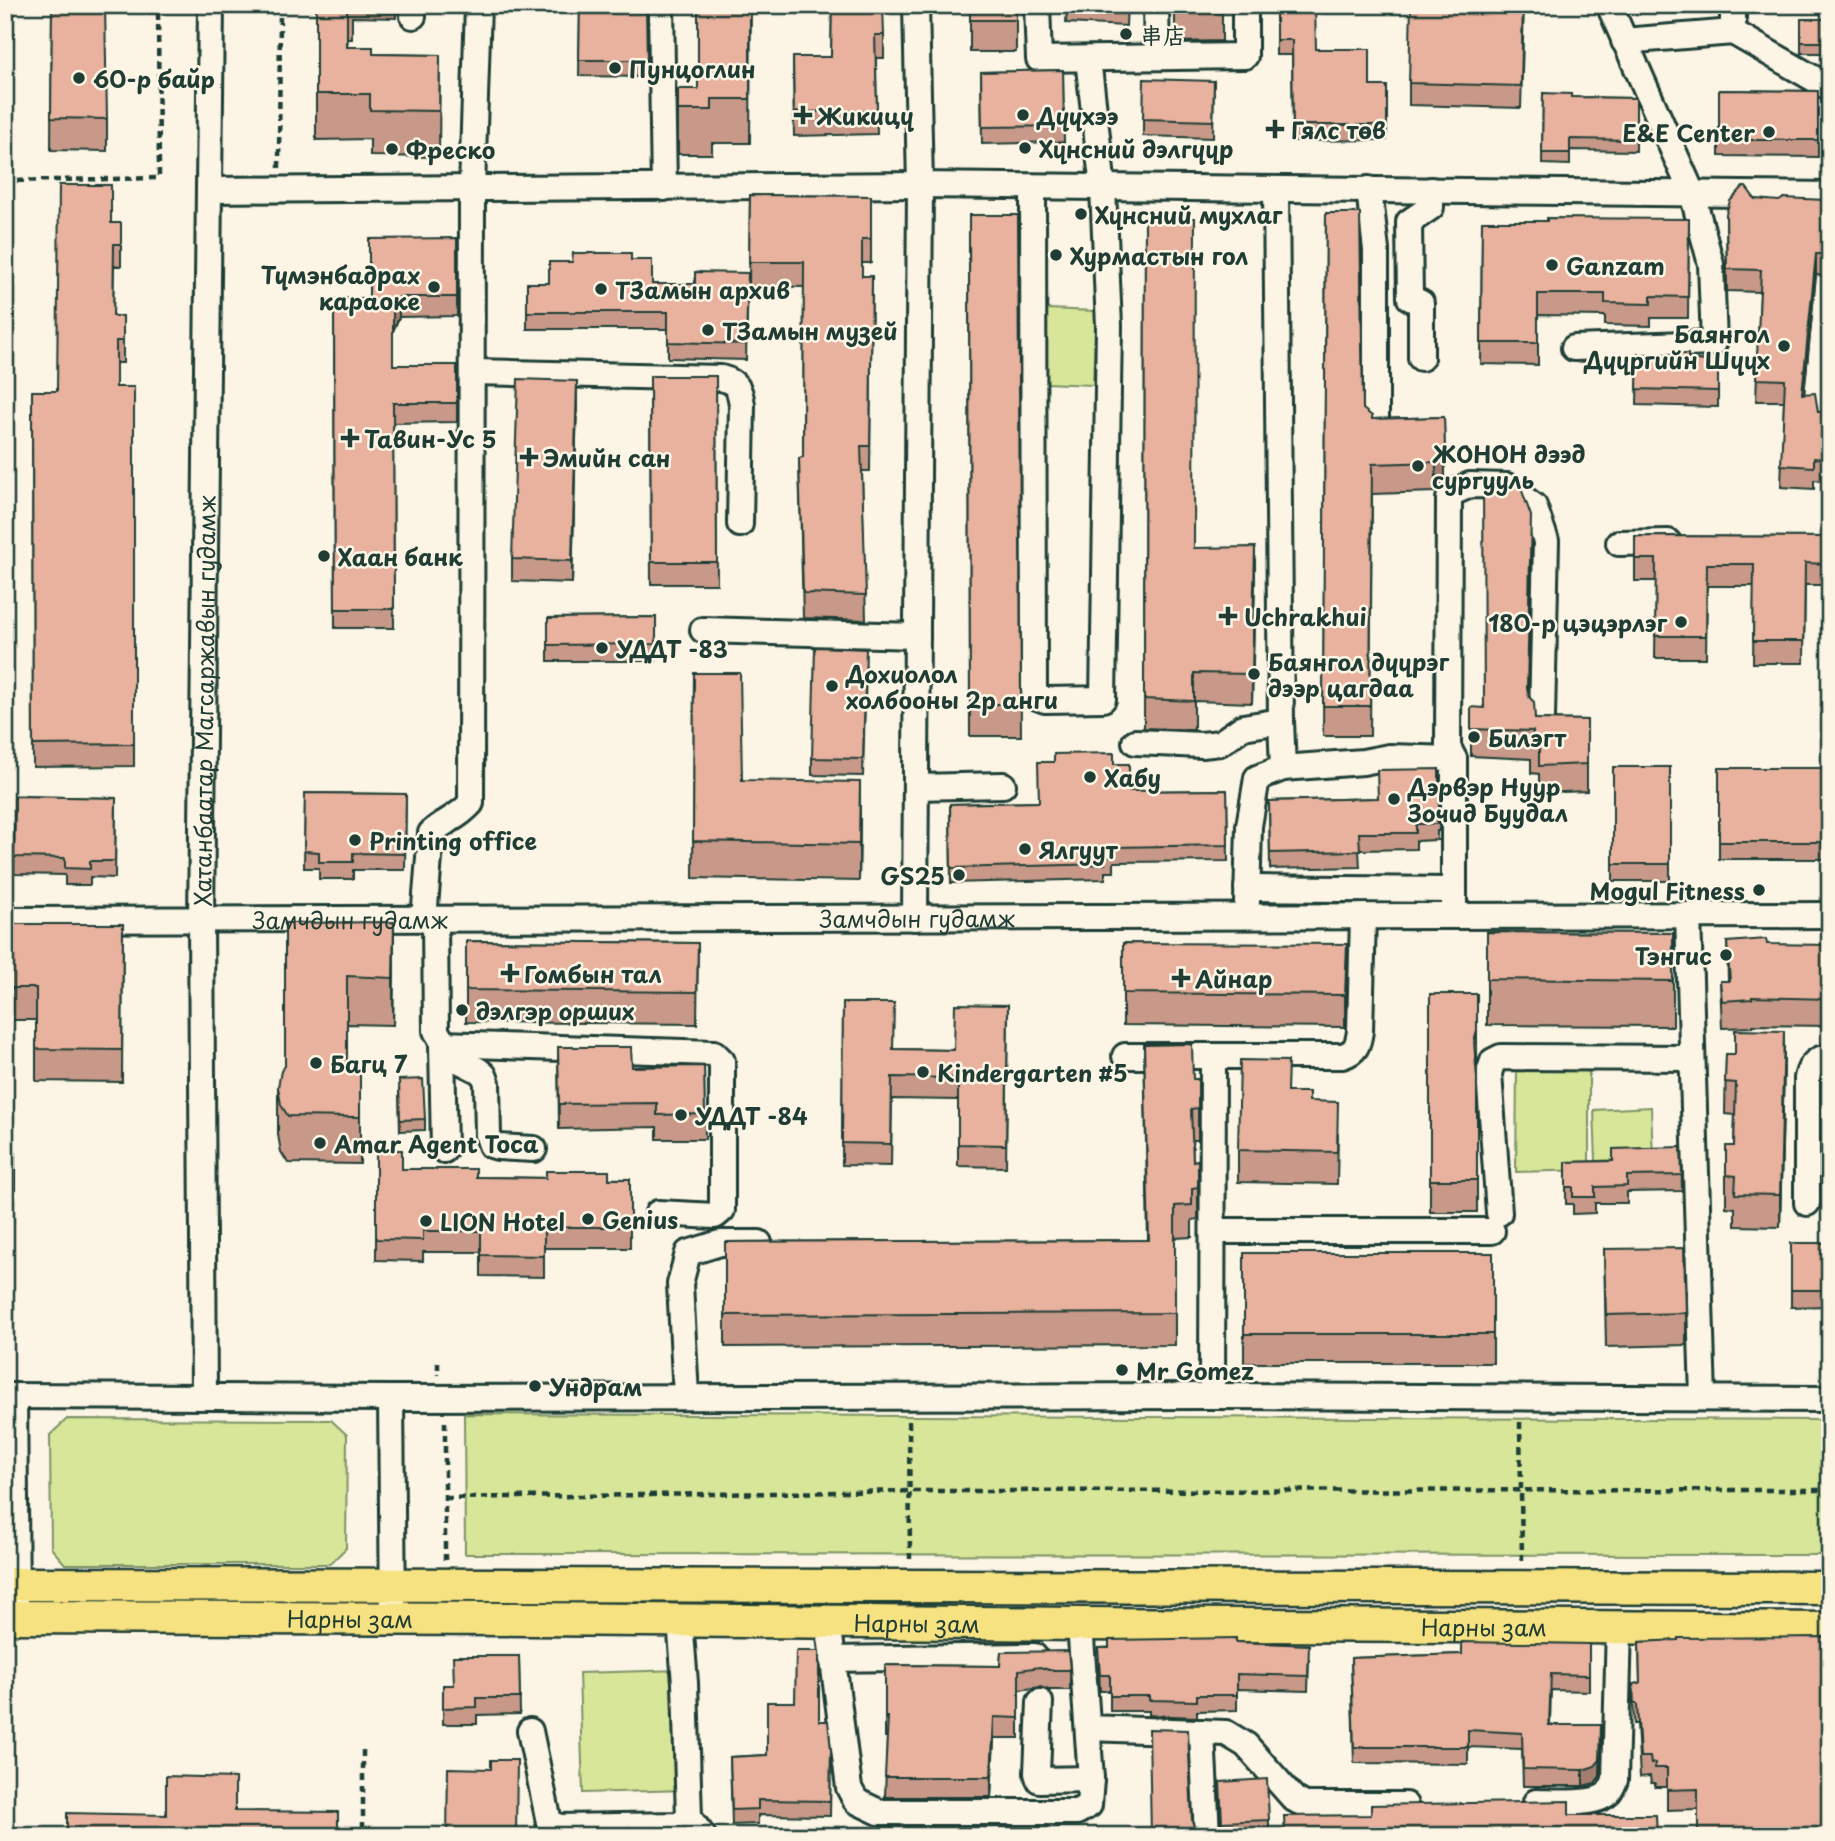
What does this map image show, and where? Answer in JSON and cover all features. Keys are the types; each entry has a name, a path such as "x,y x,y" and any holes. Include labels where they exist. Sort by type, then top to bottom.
{"main road":[{"name":"Нарны зам","path":"10,1584 1830,1588"},
{"name":"Нарны зам","path":"11,1617 828,1620 1830,1629"}],"street":[{"name":"Хатанбаатар Магсаржавын гудамж","path":"204,1396 201,920 211,5"},
{"path":"478,5 472,190 471,803 460,816 439,825 430,833 429,920 436,1031 452,1057 484,1075 487,1083 488,1136 491,1144 498,1147 534,1149"},
{"path":"661,5 664,188"},
{"path":"915,918 920,185 916,5"},
{"path":"1038,5 1040,59 1245,56 1245,5"},
{"path":"1156,5 1157,57"},
{"path":"1574,348 1714,344 1711,264 1692,193 1609,5"},
{"path":"1733,5 1733,32"},
{"path":"1624,41 1733,32 1830,88"},
{"path":"1033,187 1033,685 1037,697 1045,700 1103,699 1109,326 1102,187 1088,59"},
{"path":"210,190 920,185 1830,195"},
{"path":"1276,189 1283,768"},
{"path":"1369,189 1376,250 1376,432"},
{"path":"1421,358 1421,303 1410,298 1409,222 1431,207 1432,190"},
{"path":"472,372 720,378 733,381 740,390 742,405 740,524"},
{"path":"1454,916 1454,759 1448,747 1448,499 1452,493 1470,485 1507,486 1534,506 1546,541 1542,717"},
{"path":"1619,543 1685,542"},
{"path":"703,630 917,636"},
{"path":"1135,742 1202,745 1220,743 1243,727 1281,720"},
{"path":"1246,916 1249,826 1257,778 1283,768 1363,762 1389,757 1454,759"},
{"path":"916,787 1003,785"},
{"path":"1247,888 1453,890"},
{"path":"1688,915 1703,1398"},
{"name":"Замчдын гудамж","path":"5,920 1830,915"},
{"path":"1125,1056 1342,1056 1352,1053 1358,1046 1360,1031 1363,916"},
{"path":"442,1044 444,1150"},
{"path":"442,1044 714,1053 723,1061 722,1210 715,1216 658,1213"},
{"path":"1214,1231 1495,1222 1489,1073 1493,1061 1501,1056 1692,1058"},
{"path":"1212,1396 1213,1057"},
{"path":"1807,1203 1807,1078 1810,1067 1817,1059 1830,1057"},
{"path":"686,1396 680,1284 688,1253 720,1242 776,1243"},
{"path":"11,1617 10,1396 1520,1396 1830,1399"},
{"path":"391,1398 393,1618"},
{"path":"530,1731 549,1822 559,1827 696,1827 680,1620"},
{"path":"828,1620 849,1788 856,1801 879,1812 1077,1812 1089,1805 1091,1779 1080,1624"},
{"path":"1516,1802 1586,1801 1601,1798 1609,1792 1615,1780 1619,1626"},
{"path":"832,1660 1082,1656"},
{"path":"1041,1702 1037,1773 1039,1780 1091,1779"},
{"path":"1088,1728 1226,1733 1246,1745 1294,1799 1305,1805 1433,1804"},
{"path":"1202,1732 1207,1836"}],"path":[{"path":"5,181 159,178 159,5"},
{"path":"279,190 280,5"},
{"path":"908,1395 910,1566"},
{"path":"1520,1396 1522,1565"},
{"path":"445,1565 446,1424"},
{"path":"445,1497 909,1491 1830,1490"},
{"path":"363,1750 363,1836"}],"green space":[{"path":"1047,309 1096,311 1093,385 1045,383"},
{"path":"1517,1068 1589,1068 1589,1170 1516,1172"},
{"path":"1651,1107 1653,1158 1596,1161 1594,1110"},
{"path":"464,1414 1830,1420 1830,1555 465,1554"},
{"path":"67,1419 331,1420 347,1435 346,1548 330,1564 65,1564 51,1548 50,1435"},
{"path":"681,1670 685,1790 583,1793 579,1673"}],"building":[{"name":"60-р байр","path":"52,5 105,5 107,119 51,118"},
{"path":"316,5 347,5 347,47 373,47 373,54 440,55 439,111 370,110 370,94 316,94"},
{"path":"580,5 646,5 647,60 579,60"},
{"path":"698,5 750,5 750,99 712,99 712,110 678,110 678,89 698,89"},
{"path":"832,5 883,5 884,35 875,35 877,111 794,112 793,57 831,57"},
{"path":"970,5 1016,5 1016,20 970,20"},
{"path":"1126,5 1126,9 1066,7"},
{"path":"1175,5 1222,5 1222,12 1175,13"},
{"path":"1276,5 1315,5 1316,49 1370,49 1370,86 1387,86 1387,125 1293,125 1292,40 1276,40"},
{"path":"1411,5 1523,5 1521,86 1409,83"},
{"path":"1801,19 1830,19 1830,42 1801,42"},
{"name":"Дүүхээ","path":"1063,70 1064,126 982,127 981,72"},
{"path":"1144,79 1214,81 1213,121 1143,119"},
{"name":"E&E Center","path":"1719,90 1818,91 1818,140 1719,140"},
{"path":"1543,93 1571,94 1571,97 1636,98 1636,140 1570,139 1570,153 1542,153"},
{"path":"59,185 111,185 111,223 121,223 121,244 114,244 113,316 123,316 123,341 116,341 116,387 134,387 134,744 33,745 32,391 57,391"},
{"name":"Баянгол Дүүргийн Шүүх","path":"1746,187 1755,199 1825,200 1823,208 1830,208 1830,254 1816,254 1802,394 1815,393 1818,412 1830,412 1830,459 1814,458 1814,467 1781,465 1785,380 1756,379 1761,270 1727,269 1726,214 1730,201"},
{"path":"750,195 871,196 871,239 862,239 862,276 872,276 870,446 861,446 866,595 803,593 799,458 803,457 804,262 749,262"},
{"path":"1326,213 1360,213 1363,409 1372,419 1444,417 1445,450 1436,462 1372,464 1370,706 1323,706"},
{"path":"969,215 1018,215 1021,704 970,704"},
{"path":"1145,218 1195,218 1194,548 1255,547 1252,674 1194,673 1194,701 1144,699"},
{"path":"1547,218 1689,219 1688,297 1651,296 1651,304 1605,303 1605,294 1538,294 1538,343 1481,343 1482,221 1547,221"},
{"path":"457,238 457,297 399,297 393,312 393,365 457,365 457,403 393,403 394,609 335,609 334,299 369,298 369,239"},
{"path":"573,253 631,253 631,260 652,260 652,284 695,284 695,272 748,273 746,344 668,342 668,312 527,312 527,283 549,283 549,262 572,262"},
{"path":"1638,354 1688,354 1688,360 1718,361 1718,391 1637,389"},
{"path":"650,376 716,376 717,562 651,562"},
{"path":"518,379 577,381 572,561 512,559"},
{"path":"1483,480 1511,480 1521,488 1531,516 1527,689 1534,702 1535,719 1587,720 1587,764 1539,766 1539,747 1531,746 1533,731 1471,729 1471,707 1484,708"},
{"name":"180-р цэцэрлэг","path":"1635,536 1830,537 1830,564 1805,563 1804,641 1753,641 1754,564 1707,564 1706,636 1655,636 1656,559 1635,559"},
{"path":"656,617 656,644 548,645 548,618"},
{"path":"815,647 866,649 863,759 812,758"},
{"path":"694,673 740,673 742,780 860,782 859,844 693,841"},
{"path":"1114,753 1114,764 1129,764 1129,791 1227,790 1228,845 1114,847 1114,857 1105,857 1105,864 951,868 950,804 1039,802 1038,762 1054,762 1054,754"},
{"path":"1613,767 1670,767 1670,864 1613,864"},
{"path":"1719,768 1829,768 1828,842 1719,842"},
{"path":"1439,769 1437,824 1416,824 1416,833 1359,833 1360,851 1270,853 1269,801 1378,798 1377,770"},
{"name":"Printing office","path":"305,793 406,794 405,854 353,853 353,862 319,862 319,852 304,851"},
{"path":"15,796 116,798 115,861 90,861 90,869 65,868 65,858 14,857"},
{"path":"394,922 393,978 347,976 347,1064 360,1065 360,1117 288,1116 281,1105 278,1087 281,1071 285,1066 285,923"},
{"path":"12,924 123,924 122,1050 36,1049 36,988 11,988"},
{"path":"1487,932 1673,933 1673,981 1487,979"},
{"path":"1766,939 1767,944 1826,945 1825,954 1830,954 1830,999 1752,997 1722,1001 1720,981 1730,981 1727,942"},
{"path":"466,941 698,943 697,992 466,990"},
{"path":"1123,943 1347,944 1345,995 1123,993"},
{"path":"1430,994 1477,994 1477,1031 1474,1042 1477,1078 1477,1180 1430,1180"},
{"path":"843,1003 894,1003 893,1049 954,1050 955,1004 1008,1005 1006,1145 958,1144 958,1078 892,1077 891,1144 842,1143"},
{"path":"1735,1030 1784,1031 1780,1195 1735,1194 1736,1176 1726,1175 1726,1146 1734,1146 1736,1083 1725,1082 1726,1054 1735,1054"},
{"path":"1192,1044 1193,1079 1198,1079 1198,1108 1191,1109 1193,1161 1198,1160 1198,1187 1192,1188 1192,1205 1175,1206 1175,1313 725,1315 725,1242 1149,1240 1144,1045"},
{"path":"558,1047 631,1047 632,1067 704,1066 705,1114 657,1115 657,1103 559,1104"},
{"path":"1240,1060 1288,1061 1287,1092 1309,1092 1309,1101 1338,1102 1337,1152 1238,1150"},
{"path":"423,1079 425,1119 400,1120 399,1080"},
{"path":"1681,1147 1682,1175 1627,1176 1627,1186 1595,1187 1595,1197 1573,1197 1573,1187 1566,1187 1566,1162 1613,1161 1613,1149"},
{"path":"376,1150 402,1150 402,1169 476,1169 476,1177 546,1178 546,1171 609,1171 609,1179 630,1179 630,1227 544,1227 544,1256 481,1255 481,1231 423,1231 423,1240 376,1239"},
{"path":"5,1154 15,1154 15,1179 5,1179"},
{"path":"1791,1243 1830,1243 1830,1290 1791,1290"},
{"path":"1684,1248 1686,1313 1606,1315 1604,1249"},
{"path":"1244,1253 1493,1253 1493,1334 1244,1334"},
{"path":"1830,1637 1830,1836 1698,1836 1698,1789 1667,1790 1667,1768 1655,1768 1650,1757 1640,1757 1633,1684 1640,1683 1639,1642 1678,1638"},
{"path":"1236,1638 1236,1642 1309,1645 1308,1676 1237,1674 1237,1695 1197,1695 1197,1701 1149,1700 1149,1696 1110,1696 1110,1675 1100,1675 1098,1648 1109,1648 1109,1640"},
{"path":"1462,1642 1589,1644 1589,1675 1551,1674 1549,1725 1601,1725 1600,1760 1595,1766 1583,1770 1523,1769 1522,1733 1468,1730 1468,1747 1354,1747 1351,1658 1462,1654"},
{"path":"796,1651 819,1651 819,1721 828,1721 831,1750 830,1801 758,1800 758,1809 732,1810 730,1757 767,1755 767,1702 795,1702"},
{"path":"1068,1651 1070,1670 1040,1667 1019,1670 1019,1718 994,1717 991,1777 885,1777 888,1717 885,1717 885,1665 1000,1666 1001,1652"},
{"path":"453,1656 519,1656 520,1698 477,1698 477,1707 443,1708 443,1685 454,1685"},
{"path":"1149,1729 1188,1730 1192,1820 1200,1836 1151,1836"},
{"path":"491,1760 517,1760 516,1836 447,1836 448,1768 491,1769"},
{"path":"166,1776 235,1778 235,1811 338,1812 338,1836 67,1836 67,1813 166,1815"},
{"path":"1267,1779 1269,1820 1222,1822 1220,1782"},
{"path":"1569,1801 1569,1815 1656,1815 1657,1836 1285,1836 1284,1816 1371,1815 1371,1805"}],"place":[{"name":"串店","path":"1126,34"},
{"name":"Пунцоглин","path":"615,68"},
{"name":"60-р байр","path":"79,78"},
{"name":"Жикицү","path":"803,115"},
{"name":"Дүүхээ","path":"1023,115"},
{"name":"Гялс төв","path":"1275,129"},
{"name":"E&E Center","path":"1769,132"},
{"name":"Хүнсний дэлгүүр","path":"1025,148"},
{"name":"Фреско","path":"392,149"},
{"name":"Хүнсний мухлаг","path":"1081,214"},
{"name":"Хурмастын гол","path":"1056,255"},
{"name":"Ganzam","path":"1552,265"},
{"name":"Түмэнбадрах караоке","path":"434,287"},
{"name":"ТЗамын архив","path":"601,289"},
{"name":"ТЗамын музей","path":"708,330"},
{"name":"Баянгол Дүүргийн Шүүх","path":"1784,346"},
{"name":"Тавин-Ус 5","path":"350,438"},
{"name":"Эмийн сан","path":"529,457"},
{"name":"ЖОНОН дээд сургууль","path":"1418,466"},
{"name":"Хаан банк","path":"324,556"},
{"name":"Uchrakhui","path":"1228,616"},
{"name":"180-р цэцэрлэг","path":"1681,622"},
{"name":"УДДТ -83","path":"602,648"},
{"name":"Баянгол дүүрэг дээр цагдаа","path":"1254,674"},
{"name":"Дохиолол холбооны 2р анги","path":"832,686"},
{"name":"Билэгт","path":"1474,737"},
{"name":"Хабу","path":"1090,777"},
{"name":"Дэрвэр Нуур Зочид Буудал","path":"1394,799"},
{"name":"Printing office","path":"355,840"},
{"name":"Ялгуут","path":"1025,849"},
{"name":"GS25","path":"959,875"},
{"name":"Mogul Fitness","path":"1759,890"},
{"name":"Тэнгис","path":"1726,955"},
{"name":"Гомбын тал","path":"510,973"},
{"name":"Айнар","path":"1181,978"},
{"name":"дэлгэр орших","path":"462,1010"},
{"name":"Багц 7","path":"316,1063"},
{"name":"Kindergarten #5","path":"923,1072"},
{"name":"УДДТ -84","path":"681,1115"},
{"name":"Amar Agent Toca","path":"320,1143"},
{"name":"Genius","path":"588,1219"},
{"name":"LION Hotel","path":"426,1221"},
{"name":"Mr Gomez","path":"1122,1370"},
{"name":"Ундрам","path":"535,1386"}]}
